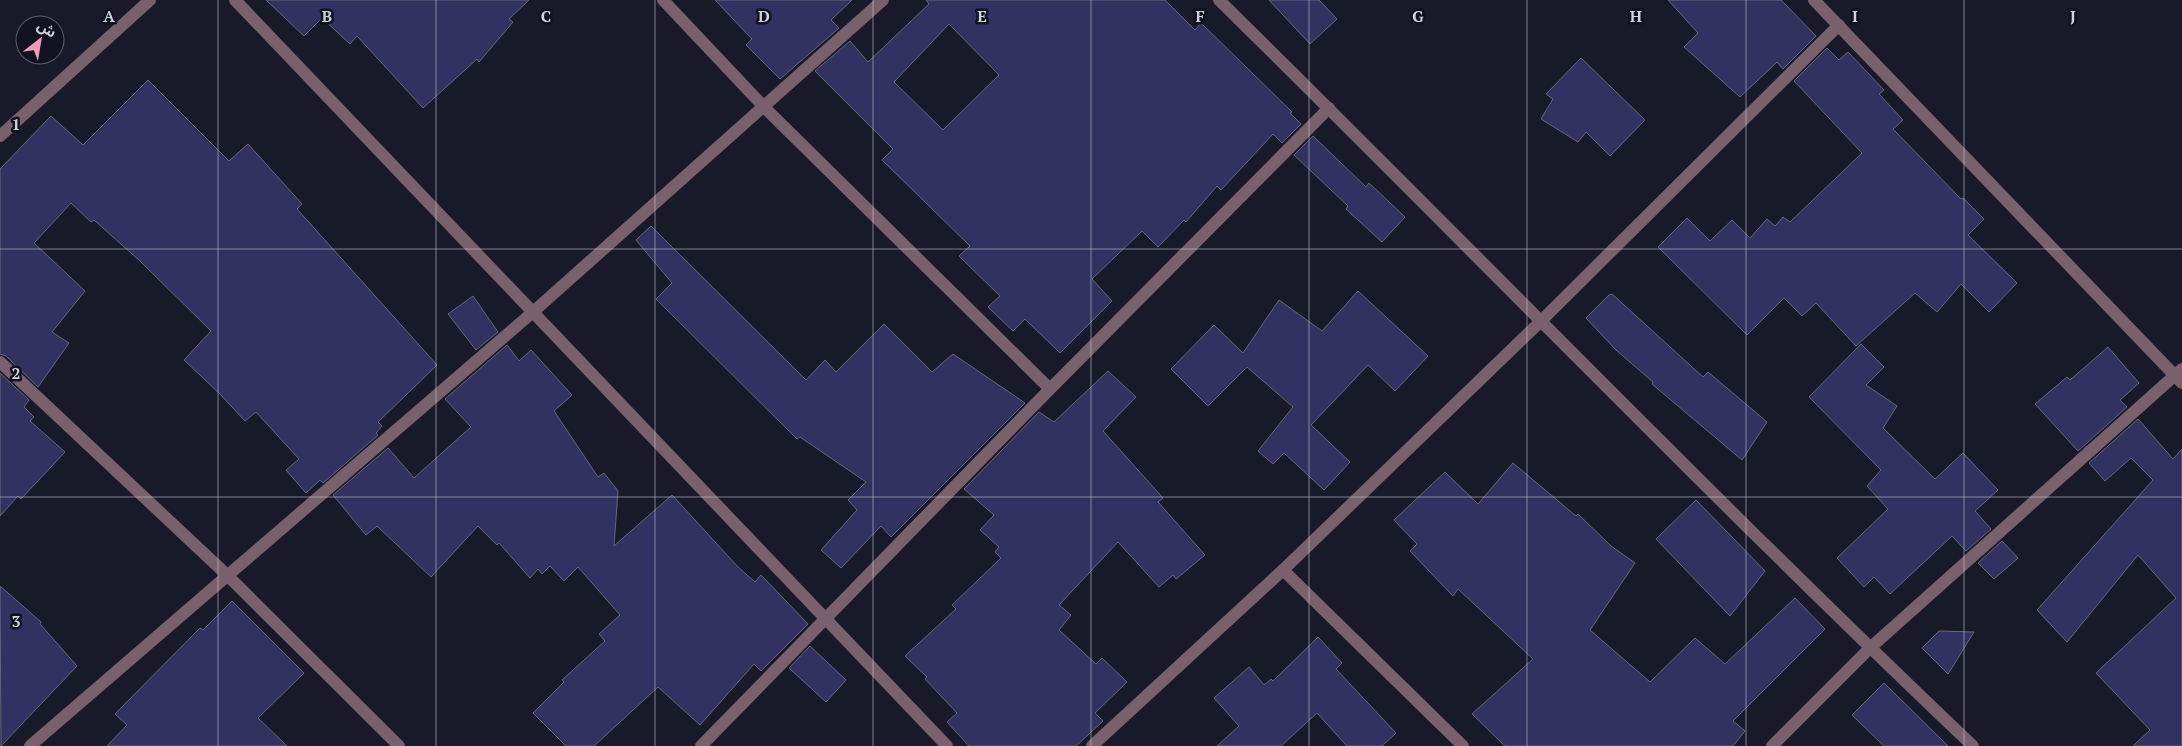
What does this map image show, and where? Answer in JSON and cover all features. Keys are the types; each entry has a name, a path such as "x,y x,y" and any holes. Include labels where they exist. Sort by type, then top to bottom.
{"street":[{"path":"0,136 150,0"},
{"path":"235,0 947,746"},
{"path":"663,0 764,107 1050,389"},
{"path":"30,746 533,312 884,0"},
{"path":"1220,0 1540,322 1870,648 1973,746"},
{"path":"1772,746 1870,648 2180,376 1814,0"},
{"path":"1092,746 1283,570 1540,322 1839,25"},
{"path":"701,746 1050,389 1329,108"},
{"path":"0,362 226,575 399,746"},
{"path":"1283,570 1463,746"}],"building":[{"path":"266,0 529,0 509,19 513,22 479,62 477,59 423,108 357,36 350,44 322,18 304,36"},
{"path":"715,0 852,0 831,20 839,28 780,79 746,45 752,39"},
{"path":"926,0 1165,0 1195,30 1201,23 1292,112 1290,113 1301,124 1282,143 1273,134 1221,190 1217,186 1186,222 1184,220 1158,247 1142,231 1092,279 1112,301 1060,353 1025,319 1013,331 988,307 1000,296 959,256 970,246 882,160 893,149 815,71 850,41 868,62 929,4","holes":["949,24 999,75 943,130 894,82"]},
{"path":"1269,0 1319,0 1337,19 1310,44"},
{"path":"1668,0 1781,0 1816,36 1783,69 1777,62 1740,97 1684,47 1698,33"},
{"path":"1827,48 1839,60 1848,52 1884,90 1879,94 1903,120 1893,129 1961,199 1963,198 1984,219 1968,235 2017,283 1989,312 1961,284 1937,312 1915,293 1856,346 1816,303 1802,316 1784,298 1747,335 1658,247 1687,218 1710,241 1732,220 1750,238 1767,219 1775,226 1783,217 1790,222 1862,153 1794,81"},
{"path":"1581,58 1645,120 1610,156 1586,132 1578,142 1541,119 1553,99 1546,94"},
{"path":"148,80 229,161 248,144 302,204 297,209 437,365 378,422 382,426 376,433 378,435 323,483 320,480 306,493 286,470 299,459 256,412 245,421 184,360 211,331 140,261 94,220 91,222 71,203 34,243 85,291 52,332 69,343 38,387 6,356 0,354 0,169 51,116 83,145"},
{"path":"1313,136 1366,187 1369,183 1405,217 1382,242 1346,209 1348,206 1294,155"},
{"path":"651,226 806,380 825,360 836,372 884,324 932,372 953,354 1025,403 891,537 881,526 841,568 821,550 857,510 848,500 866,482 800,437 797,439 656,299 672,283 636,240"},
{"path":"1358,291 1428,356 1395,391 1368,365 1311,425 1350,462 1324,490 1284,453 1273,464 1258,451 1293,407 1247,367 1208,406 1171,369 1214,325 1243,353 1279,300 1322,331"},
{"path":"1612,294 1703,377 1708,372 1767,422 1742,460 1652,384 1653,382 1616,350 1586,318"},
{"path":"473,296 498,332 476,350 448,314"},
{"path":"1861,344 1884,367 1866,385 1897,406 1883,428 1935,479 1963,453 1998,490 1975,511 1991,529 1966,551 1952,536 1890,594 1874,577 1864,587 1837,558 1888,509 1867,486 1881,470 1809,397"},
{"path":"507,345 519,361 531,350 572,395 554,411 598,477 604,473 618,491 614,546 672,495 738,567 755,582 761,575 808,624 761,671 754,664 700,725 658,687 594,746 566,746 533,713 564,682 562,680 605,641 599,634 620,615 578,567 564,581 550,566 542,574 538,569 530,578 499,543 497,545 478,526 431,577 377,526 366,535 333,495 388,448 414,478 471,427 445,399"},
{"path":"2108,347 2139,383 2120,400 2127,407 2078,451 2035,404 2067,377 2070,380"},
{"path":"1108,371 1136,397 1103,431 1163,498 1158,502 1205,555 1176,579 1173,575 1159,587 1118,542 1059,605 1071,615 1059,630 1096,664 1102,658 1127,682 1095,713 1103,721 1076,746 969,746 947,722 957,713 925,679 927,677 905,656 956,609 952,605 1001,558 995,552 999,547 980,530 994,515 964,489 1039,412 1054,422"},
{"path":"0,373 29,400 24,407 34,417 30,421 65,452 21,499 18,496 0,516"},
{"path":"2138,419 2173,459 2182,449 2182,746 2133,746 2150,730 2096,673 2176,598 2138,555 2067,642 2037,610 2153,480 2131,458 2105,481 2089,463"},
{"path":"1513,463 1576,516 1578,514 1611,546 1635,563 1590,630 1650,682 1695,638 1725,664 1795,598 1825,629 1733,721 1745,731 1733,746 1505,746 1472,714 1533,659 1458,589 1453,596 1410,551 1417,544 1394,520 1445,472 1478,504"},
{"path":"1696,500 1765,571 1730,616 1656,539"},
{"path":"2002,541 2018,558 1994,579 1978,563"},
{"path":"0,586 41,622 40,624 77,666 1,746"},
{"path":"232,601 304,673 258,718 287,746 107,746 127,725 115,714 200,628 203,630"},
{"path":"1939,631 1974,632 1948,674 1922,648"},
{"path":"1318,637 1342,663 1336,669 1396,733 1382,746 1347,746 1317,713 1281,746 1217,746 1239,726 1214,698 1249,667 1264,685 1271,679 1273,681"},
{"path":"810,646 846,680 826,702 789,668"},
{"path":"1884,683 1948,746 1884,746 1852,715"}]}
